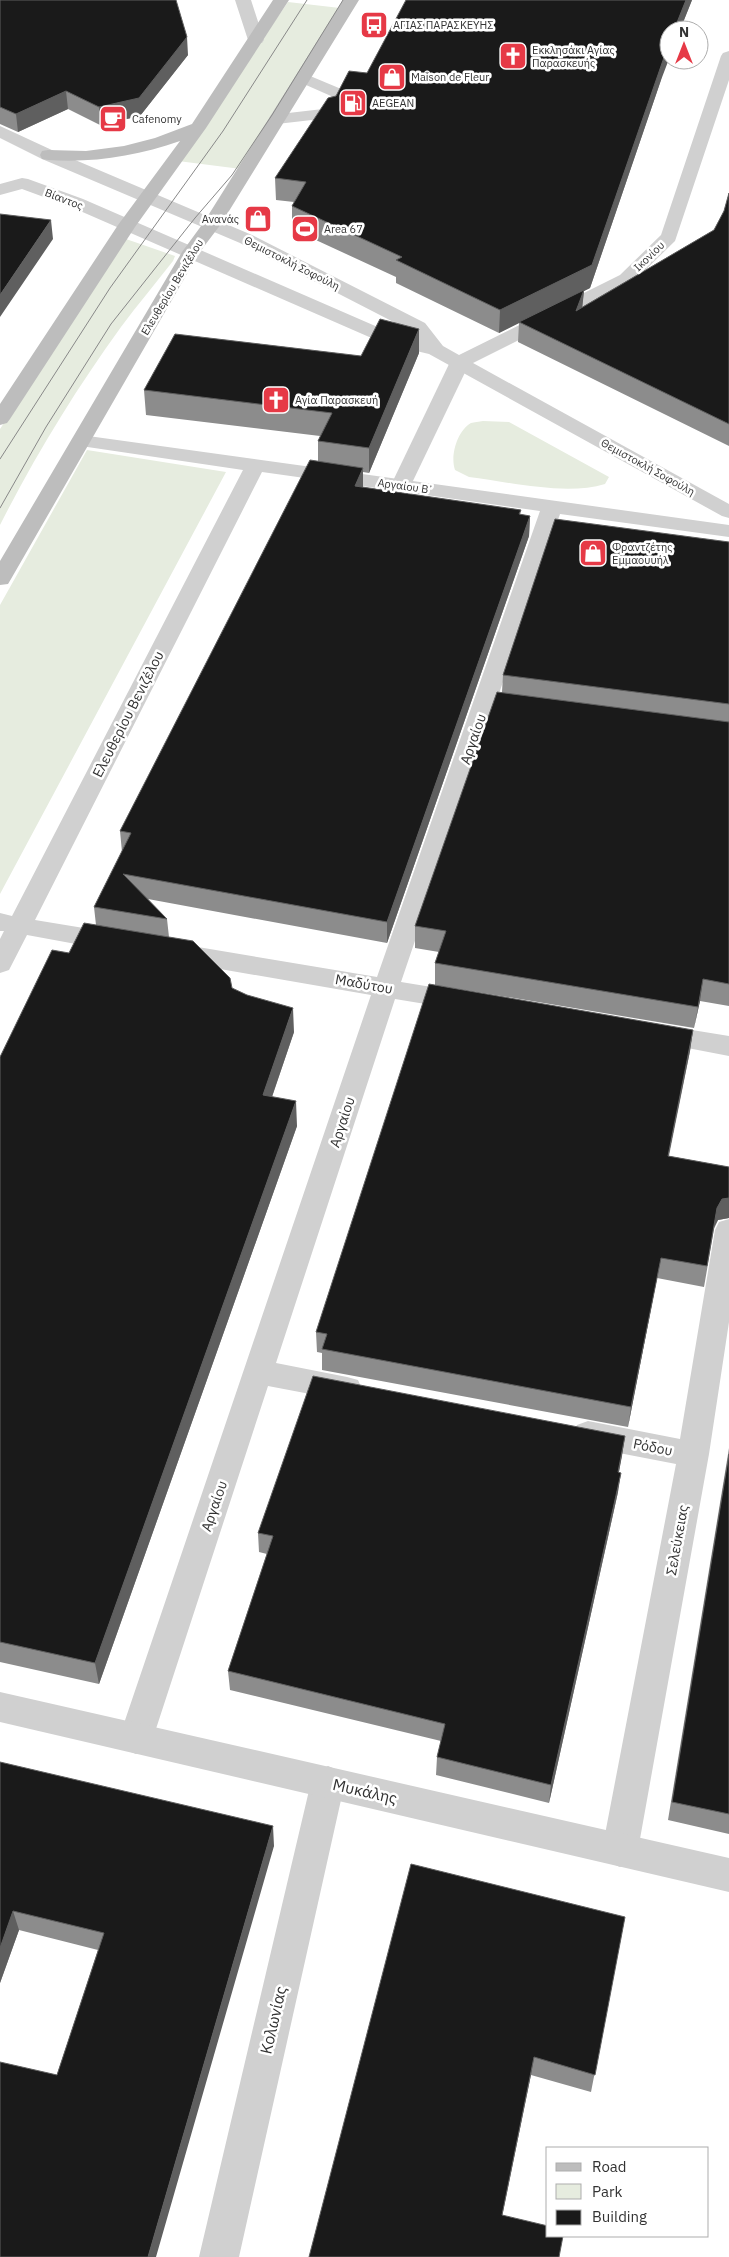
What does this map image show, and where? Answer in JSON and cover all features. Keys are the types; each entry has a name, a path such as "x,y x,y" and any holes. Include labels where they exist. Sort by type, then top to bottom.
{"main road":[{"path":"0,419 127,225 198,128 281,0"},
{"name":"Ελευθερίου Βενιζέλου","path":"0,579 191,252 212,224 351,0"},
{"path":"48,155 90,156 124,151 164,142 198,128"}],"street":[{"path":"243,0 256,40"},
{"name":"Ικονίου","path":"460,362 626,279 669,237 729,56"},
{"path":"277,120 330,113 340,94 303,78"},
{"name":"Θεμιστοκλή Σοφούλη","path":"0,131 48,155 255,243 418,328 436,350"},
{"path":"0,190 22,183 48,155"},
{"name":"Βίαντος","path":"22,183 77,203 127,225"},
{"name":"Θεμιστοκλή Σοφούλη","path":"127,225 390,339 436,350 729,512"},
{"path":"401,485 460,362"},
{"name":"Αργαίου Β᾽","path":"81,441 729,531"},
{"name":"Ελευθερίου Βενιζέλου","path":"0,964 10,924 256,464"},
{"name":"Αργαίου","path":"136,1738 260,1372 386,988 496,704 552,507"},
{"name":"Μαδύτου","path":"10,924 484,1004"},
{"path":"631,1029 729,1046"},
{"name":"Σελεύκειας","path":"620,1850 693,1454 729,1230"},
{"path":"260,1372 375,1394"},
{"name":"Ρόδου","path":"558,1429 693,1454"},
{"name":"Μυκάλης","path":"0,1707 729,1875"},
{"name":"Κολωνίας","path":"219,2257 328,1782"}],"green space":[{"path":"288,2 340,8 241,169 178,161"},
{"path":"126,239 175,256 173,261 121,327 88,374 42,448 0,525 0,429"},
{"path":"483,421 509,422 609,477 605,484 573,489 538,487 469,477 455,470 454,451 458,438 466,427 471,423"},
{"path":"87,450 226,472 0,894 0,605"}],"building":[{"path":"0,0 176,0 187,37 139,98 99,107 66,91 16,114 0,107"},
{"path":"406,0 686,0 678,20 659,20 660,70 592,265 500,310 396,260 402,257 292,206 306,182 275,178 328,98 336,96 349,71 367,73"},
{"path":"729,193 729,424 519,322 584,290 576,311 714,230 724,211"},
{"path":"0,214 51,220 0,295"},
{"path":"380,319 419,329 369,448 318,441 332,413 144,390 175,334 361,356"},
{"path":"310,460 363,468 355,486 521,510 519,514 530,516 387,922 123,874 167,919 94,907 131,833 120,831"},
{"path":"555,519 729,542 729,704 503,675"},
{"path":"497,692 729,722 729,984 703,979 698,1007 435,963 446,931 415,926"},
{"path":"84,923 193,941 230,978 232,988 247,995 293,1008 263,1095 296,1101 95,1663 0,1642 0,1057 52,950 69,953"},
{"path":"429,984 693,1030 668,1156 729,1167 729,1198 722,1199 717,1208 707,1266 661,1258 631,1407 322,1349 327,1334 316,1332"},
{"path":"313,1376 625,1436 618,1472 621,1473 551,1785 437,1757 445,1724 228,1671 273,1536 258,1533"},
{"path":"729,1454 729,1814 672,1802"},
{"path":"0,1762 273,1826 148,2257 0,2257 0,2062 57,2075 104,1933 13,1911 0,1948"},
{"path":"411,1864 625,1917 595,2075 534,2057 502,2215 546,2226 546,2237 563,2237 559,2257 309,2257"}],"tram line":[{"path":"0,459 110,288 223,131 307,0"},
{"path":"0,508 46,427 111,324 195,218 232,175 272,115 343,0"}],"place":[{"name":"ΑΓΙΑΣ ΠΑΡΑΣΚΕΥΗΣ","path":"374,25"},
{"name":"Εκκλησάκι Αγίας Παρασκευής","path":"513,56"},
{"name":"Maison de Fleur","path":"392,77"},
{"name":"AEGEAN","path":"353,103"},
{"name":"Cafenomy","path":"113,119"},
{"name":"Ανανάς","path":"258,219"},
{"name":"Area 67","path":"305,229"},
{"name":"Αγία Παρασκευή","path":"276,400"},
{"name":"Φραντζέτης Εμμαουυήλ","path":"593,553"}]}
